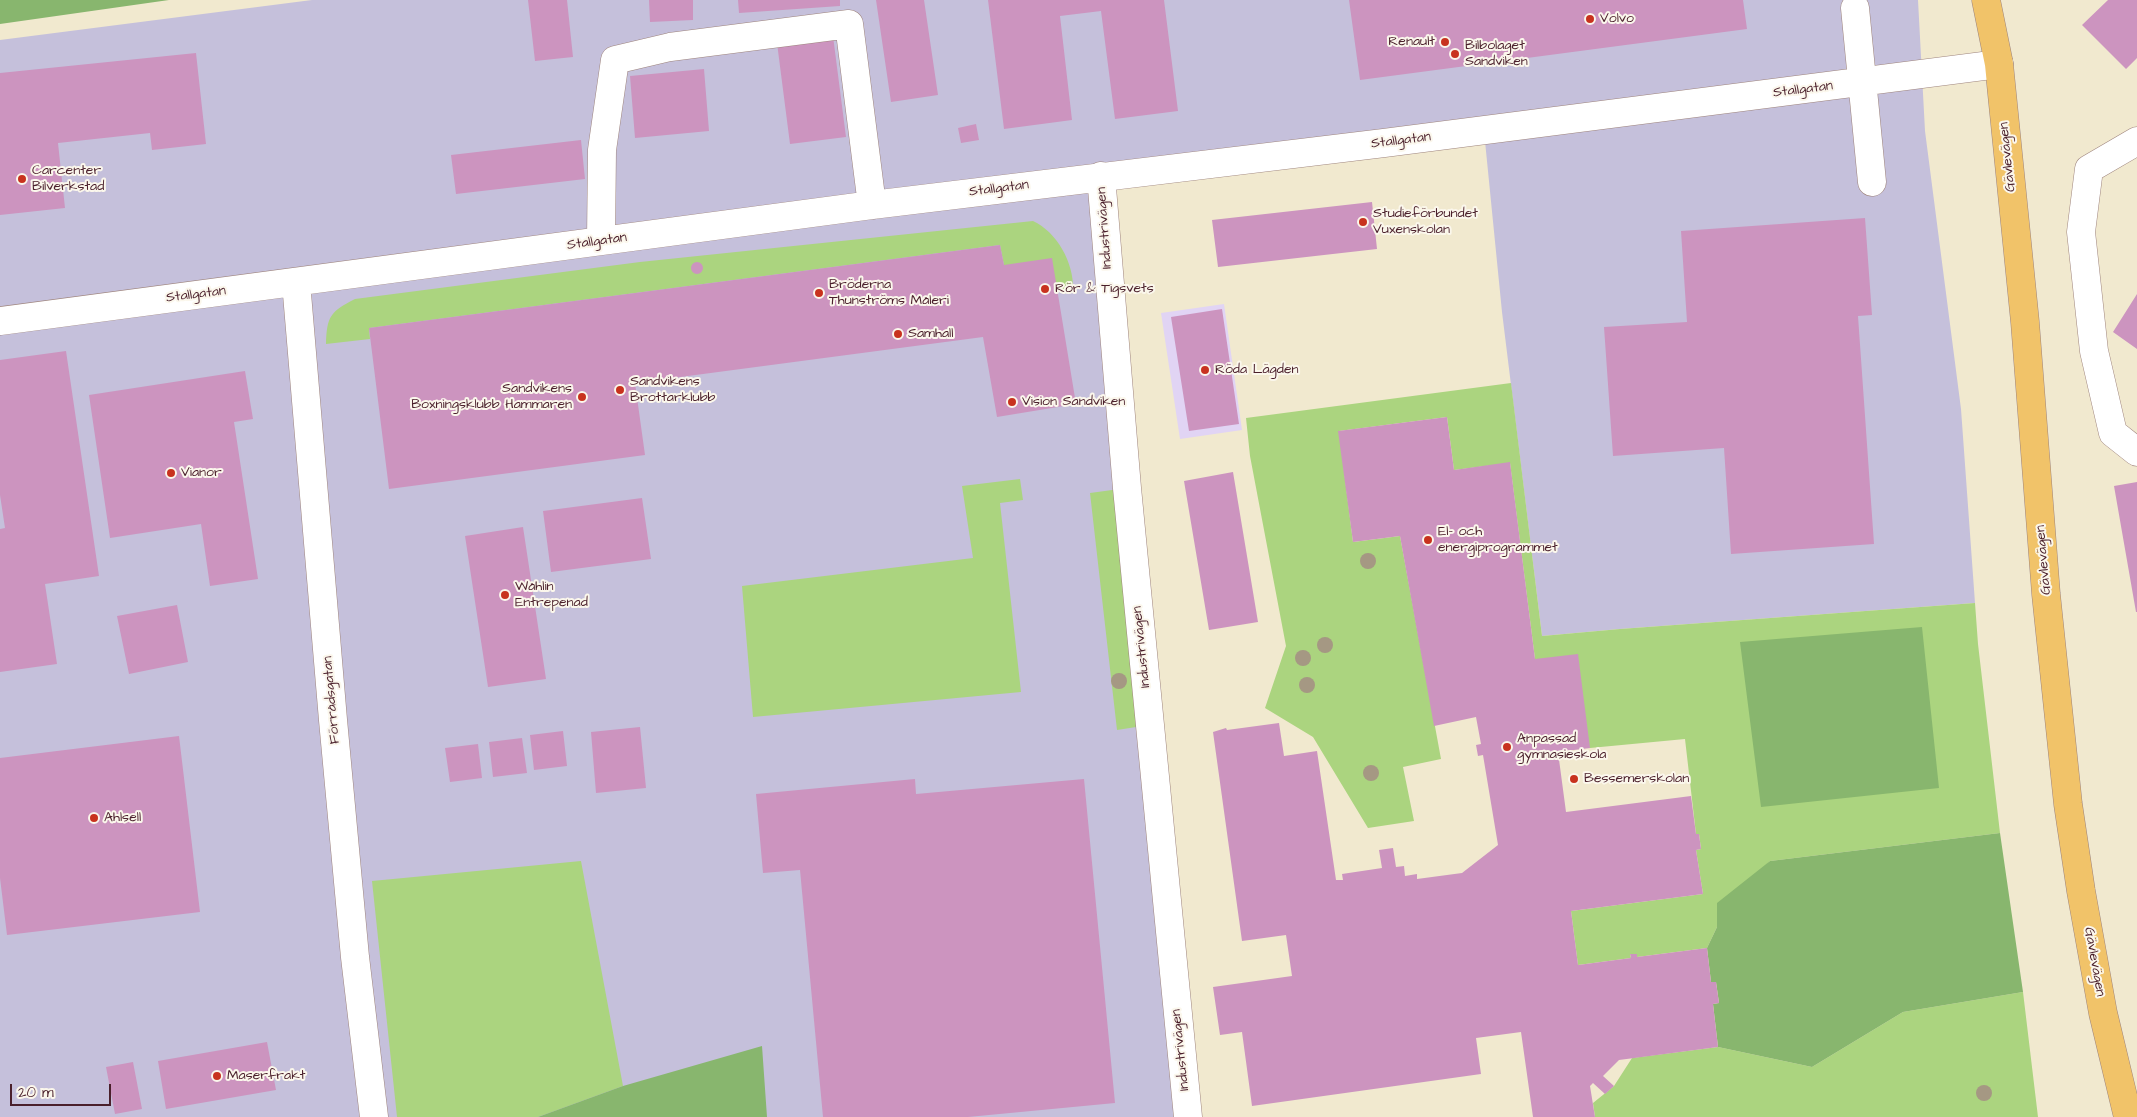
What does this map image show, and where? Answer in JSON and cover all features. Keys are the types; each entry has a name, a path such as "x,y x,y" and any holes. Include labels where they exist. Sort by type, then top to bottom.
{"main road":[{"name":"Gävlevägen","path":"1986,0 1999,64 2025,322 2046,594 2064,767 2081,891 2104,1013 2128,1117"}],"street":[{"path":"1855,8 1872,182"},
{"path":"601,241 602,150 615,60 670,47 779,31 850,24 872,205"},
{"name":"Stallgatan","path":"0,321 872,205 1384,143 1863,83 1999,64"},
{"path":"2137,141 2089,169 2081,232 2094,351 2113,433 2137,452"},
{"name":"Industrivägen","path":"1101,176 1126,488 1188,1117"},
{"name":"Förrådsgatan","path":"296,282 355,956 374,1117"}],"shaded area":[{"path":"312,0 1918,0 1925,131 1961,409 1975,603 1542,636 1502,312 1484,131 1101,176 1188,1117 0,1117 0,40"},
{"name":"Röda Lägden","path":"1224,304 1242,430 1180,439 1161,313"}],"green space":[{"path":"0,0 169,0 0,24"},
{"path":"1033,221 1050,233 1062,249 1071,269 1073,289 1057,292 1004,265 1000,245 369,328 370,339 326,344 327,327 332,316 340,308 355,299 640,262"},
{"path":"1511,383 1542,636 1975,603 2000,833 1770,861 1717,918 1717,927 1707,948 1637,957 1637,954 1630,954 1631,958 1578,965 1571,911 1703,894 1696,850 1701,849 1699,834 1696,834 1685,739 1590,748 1535,659 1510,463 1454,470 1447,417 1339,431 1353,542 1400,536 1441,759 1403,767 1414,821 1368,828 1313,737 1265,708 1286,646 1250,456 1246,418"},
{"path":"1020,479 1023,500 1000,503 1021,692 753,717 742,586 973,558 962,486"},
{"path":"1127,488 1149,725 1117,730 1090,493"},
{"path":"1922,627 1939,788 1761,807 1740,642"},
{"path":"2000,833 2023,992 1903,1012 1812,1067 1718,1047 1713,1004 1719,1003 1716,982 1711,982 1707,948 1717,927 1717,903 1770,861"},
{"path":"581,861 623,1086 538,1117 397,1117 372,881"},
{"path":"2023,992 2038,1117 1595,1117 1593,1103 1614,1086 1632,1058 1718,1047 1812,1067 1903,1012"},
{"path":"762,1046 767,1117 538,1117 623,1086"}],"building":[{"path":"528,0 567,0 573,57 535,61"},
{"path":"649,0 693,0 693,20 650,22"},
{"path":"738,0 840,0 840,6 739,13"},
{"path":"876,0 924,0 938,95 891,102"},
{"path":"988,0 1164,0 1178,111 1115,119 1101,11 1060,16 1072,120 1004,129"},
{"name":"Bilbolaget Sandviken","path":"1349,0 1743,0 1747,29 1360,80"},
{"path":"2108,0 2137,0 2137,58 2126,69 2082,25"},
{"path":"833,36 846,137 790,144 777,43"},
{"path":"196,53 206,144 152,150 150,133 58,143 65,208 0,215 0,73"},
{"path":"704,69 709,131 635,138 630,76"},
{"path":"976,124 979,140 961,143 958,128"},
{"path":"581,140 585,179 456,194 451,155"},
{"path":"1372,202 1377,249 1218,267 1212,220"},
{"path":"1865,218 1872,315 1858,316 1874,544 1731,554 1724,448 1613,456 1604,327 1687,322 1681,231"},
{"path":"1000,245 1004,265 1052,258 1076,404 997,417 983,337 635,383 645,455 389,489 369,328"},
{"path":"699,262 702,263 702,273 695,274 692,273 691,266 692,263"},
{"path":"2137,294 2137,349 2113,332"},
{"name":"Röda Lägden","path":"1222,309 1239,424 1189,431 1171,317"},
{"path":"66,351 99,576 45,584 57,664 0,672 0,529 5,528 0,495 0,360"},
{"name":"Vianor","path":"245,371 253,419 234,422 258,579 210,586 201,524 110,538 89,395"},
{"name":"Bessemerskolan","path":"1447,417 1454,470 1510,462 1535,659 1578,654 1590,748 1558,752 1566,812 1691,796 1696,834 1699,834 1701,849 1696,850 1703,894 1571,911 1578,965 1631,958 1630,954 1637,954 1637,957 1707,948 1711,982 1716,982 1719,1003 1713,1004 1718,1047 1619,1060 1603,1076 1614,1086 1605,1094 1593,1083 1590,1086 1595,1117 1533,1117 1521,1032 1476,1038 1481,1074 1252,1106 1242,1032 1220,1035 1213,987 1292,976 1286,935 1242,941 1213,732 1226,728 1227,730 1279,723 1284,756 1317,751 1336,880 1343,880 1342,874 1382,868 1379,850 1393,848 1396,867 1404,866 1405,876 1417,874 1417,879 1462,873 1498,845 1483,755 1478,756 1476,745 1481,744 1476,717 1434,726 1400,536 1353,542 1338,431"},
{"path":"1233,472 1258,622 1209,630 1184,481"},
{"path":"2137,482 2137,612 2136,612 2114,486"},
{"path":"642,498 651,559 551,572 543,511"},
{"path":"523,527 546,679 488,687 465,536"},
{"path":"177,605 188,662 129,674 117,616"},
{"path":"640,727 646,788 596,793 591,732"},
{"path":"563,731 567,766 534,770 530,735"},
{"name":"Ahlsell","path":"179,736 200,912 7,935 0,878 0,758"},
{"path":"522,738 527,773 493,777 489,742"},
{"path":"478,744 482,778 450,782 445,748"},
{"path":"915,779 916,794 1084,779 1115,1103 968,1117 823,1117 800,870 763,873 756,794"},
{"name":"Maserfrakt","path":"267,1042 276,1090 166,1109 158,1061"},
{"path":"133,1062 142,1109 115,1114 106,1067"}],"place":[{"name":"Volvo","path":"1590,19"},
{"name":"Renault","path":"1445,42"},
{"name":"Bilbolaget Sandviken","path":"1455,54"},
{"name":"Carcenter Bilverkstad","path":"22,179"},
{"name":"Studieförbundet Vuxenskolan","path":"1363,222"},
{"name":"Rör & Tigsvets","path":"1045,289"},
{"name":"Bröderna Thunströms Måleri","path":"819,293"},
{"name":"Samhall","path":"898,334"},
{"name":"Röda Lägden","path":"1205,370"},
{"name":"Sandvikens Brottarklubb","path":"620,390"},
{"name":"Sandvikens Boxningsklubb Hammaren","path":"582,397"},
{"name":"Vision Sandviken","path":"1012,402"},
{"name":"Vianor","path":"171,473"},
{"name":"El- och energiprogrammet","path":"1428,540"},
{"name":"Wåhlin Entrepenad","path":"505,595"},
{"name":"Anpassad gymnasieskola","path":"1507,747"},
{"name":"Bessemerskolan","path":"1574,779"},
{"name":"Ahlsell","path":"94,818"},
{"name":"Maserfrakt","path":"217,1076"}]}
